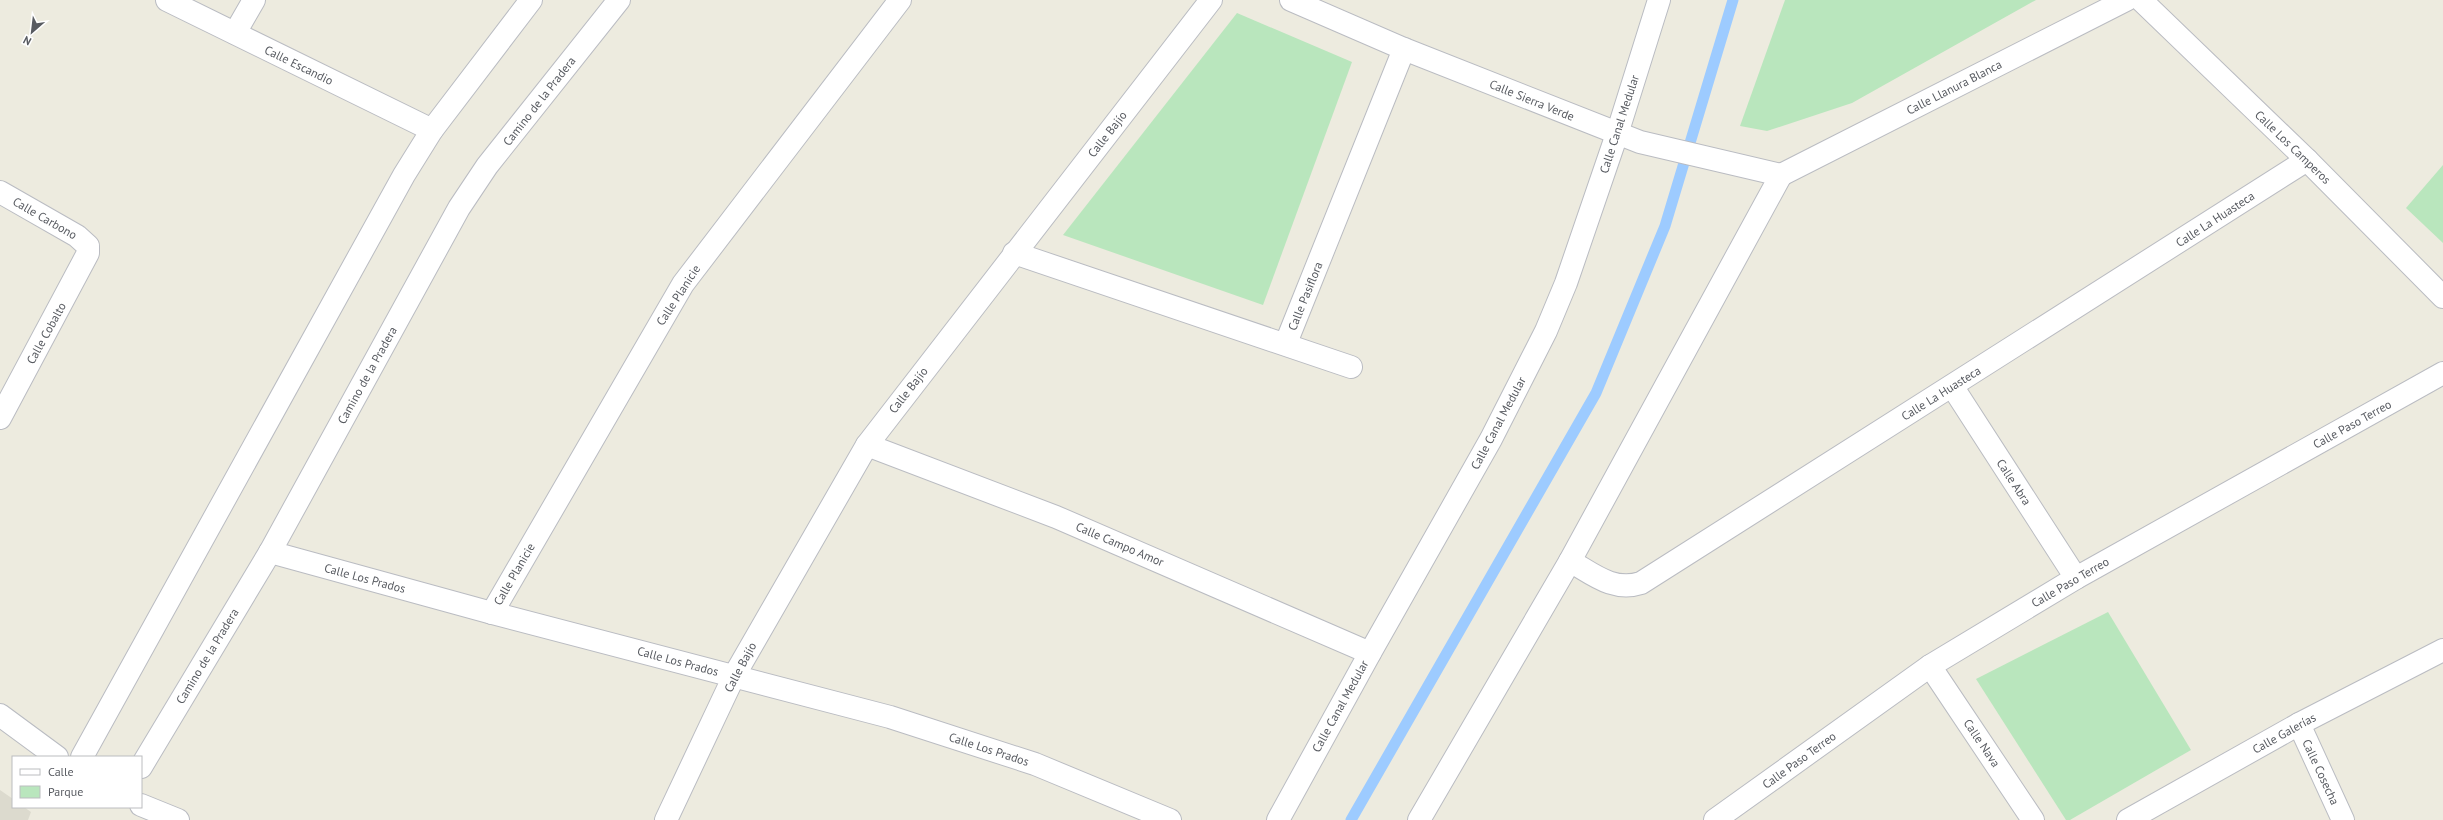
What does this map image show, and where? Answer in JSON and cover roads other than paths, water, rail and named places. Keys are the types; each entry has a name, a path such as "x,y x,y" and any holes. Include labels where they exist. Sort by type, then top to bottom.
{"street":[{"name":"Calle Escandio","path":"167,0 432,130"},
{"path":"235,33 254,0"},
{"path":"83,756 400,182 432,130 531,0"},
{"name":"Camino de la Pradera","path":"142,765 270,552 459,208 487,166 619,0"},
{"name":"Calle Planicie","path":"492,613 683,284 900,0"},
{"name":"Calle Bajío","path":"666,820 734,676 867,445 1211,0"},
{"name":"Calle Sierra Verde","path":"1291,0 1404,49 1617,134 1640,142 1781,175"},
{"name":"Calle Canal Medular","path":"1278,820 1491,439 1546,331 1566,283 1617,134 1659,0"},
{"name":"Calle Llanura Blanca","path":"1781,175 2126,0"},
{"name":"Calle Los Camperos","path":"2141,0 2308,160 2443,297"},
{"name":"Calle Pasiflora","path":"1014,253 1286,343 1404,49"},
{"name":"Calle La Huasteca","path":"1570,560 1608,583 1630,587 1641,583 2308,160"},
{"path":"1419,820 1570,560 1781,175"},
{"name":"Calle Carbono","path":"0,192 77,236 88,246"},
{"name":"Calle Cobalto","path":"0,418 86,261 88,246"},
{"path":"1286,343 1351,367"},
{"name":"Calle Paso Terreo","path":"1715,820 1930,666 2076,578 2443,373"},
{"name":"Calle Abra","path":"1952,386 2076,578"},
{"name":"Calle Campo Amor","path":"867,445 1056,517 1370,653"},
{"name":"Calle Los Prados","path":"270,552 492,613 890,717 1035,764 1170,820"},
{"name":"Calle Galerías","path":"2128,820 2299,724 2443,650"},
{"name":"Calle Nava","path":"1930,666 2033,820"},
{"path":"0,715 56,756"},
{"name":"Calle Cosecha","path":"2299,724 2343,820"},
{"path":"142,805 178,820"}],"waterway":[{"path":"1351,820 1596,393 1665,226 1733,0"}]}
